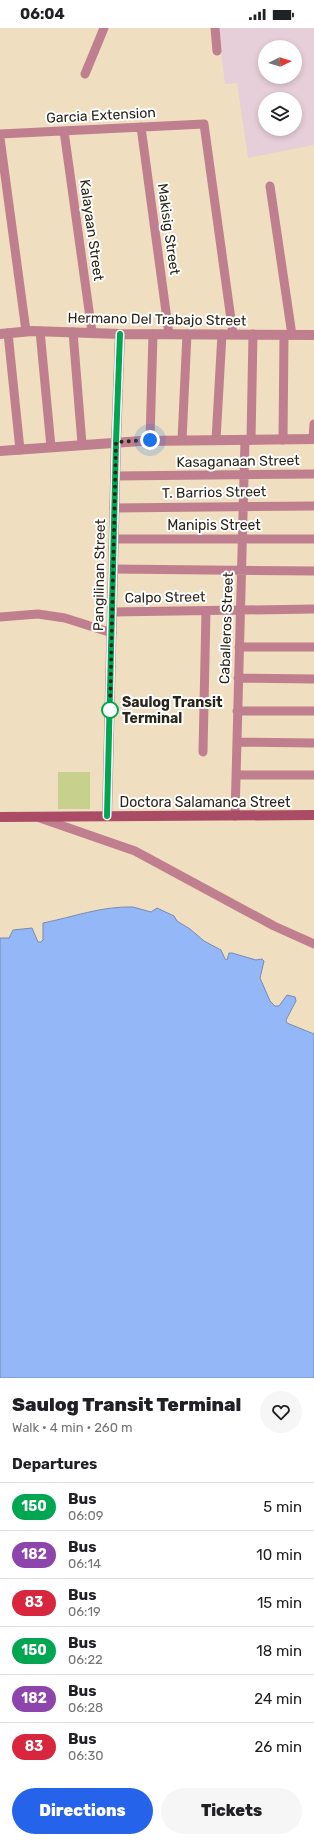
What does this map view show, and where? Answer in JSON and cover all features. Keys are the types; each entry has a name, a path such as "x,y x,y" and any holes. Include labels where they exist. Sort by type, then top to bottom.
{"main road":[{"name":"Doctora Salamanca Street","path":"0,817 314,815"}],"street":[{"path":"85,74 104,28"},
{"path":"215,28 217,51"},
{"name":"Garcia Extension","path":"0,134 204,124 232,334"},
{"name":"Makisig Street","path":"141,127 169,334"},
{"name":"Kalayaan Street","path":"64,131 92,332"},
{"path":"0,138 26,331"},
{"path":"270,186 288,334 283,440"},
{"path":"40,331 51,447"},
{"name":"Hermano Del Trabajo Street","path":"4,333 40,331 120,334 314,335"},
{"path":"73,332 82,444"},
{"path":"4,333 20,450"},
{"name":"Pangilinan Street","path":"107,816 114,508 120,334"},
{"path":"150,440 153,334"},
{"path":"182,440 187,334"},
{"path":"216,440 222,334"},
{"name":"Caballeros Street","path":"235,816 244,475 248,440 253,334"},
{"path":"0,451 150,440 314,440 314,424"},
{"name":"Kasaganaan Street","path":"115,476 314,474"},
{"name":"T. Barrios Street","path":"114,508 314,506"},
{"name":"Manipis Street","path":"114,539 314,539"},
{"path":"113,569 314,570"},
{"name":"Calpo Street","path":"112,612 314,609"},
{"path":"203,752 206,611"},
{"path":"0,617 38,614 66,618 112,633"},
{"path":"239,647 314,647"},
{"path":"238,678 314,679"},
{"path":"238,711 314,711"},
{"path":"237,742 314,743"},
{"path":"236,775 314,775"},
{"path":"34,816 135,852 267,923 314,943"}],"shaded area":[{"path":"218,28 314,28 314,145 248,158 237,83 225,84"}],"green space":[{"path":"58,772 90,772 90,809 58,809"}],"water":[{"path":"133,907 151,912 157,908 174,916 177,921 190,929 204,941 221,950 225,959 227,960 229,953 256,960 262,959 264,961 260,978 270,1001 275,1006 279,1006 287,995 295,997 296,1001 286,1020 287,1023 314,1034 314,1378 0,1378 0,938 9,938 13,930 32,928 38,942 41,942 43,940 43,923 110,908"}],"bus line":[{"name":"150","path":"107,816 120,334"}],"place":[{"name":"Saulog Transit Terminal","path":"110,710"}],"route":[{"path":"110,710 116,442 150,440"}]}
